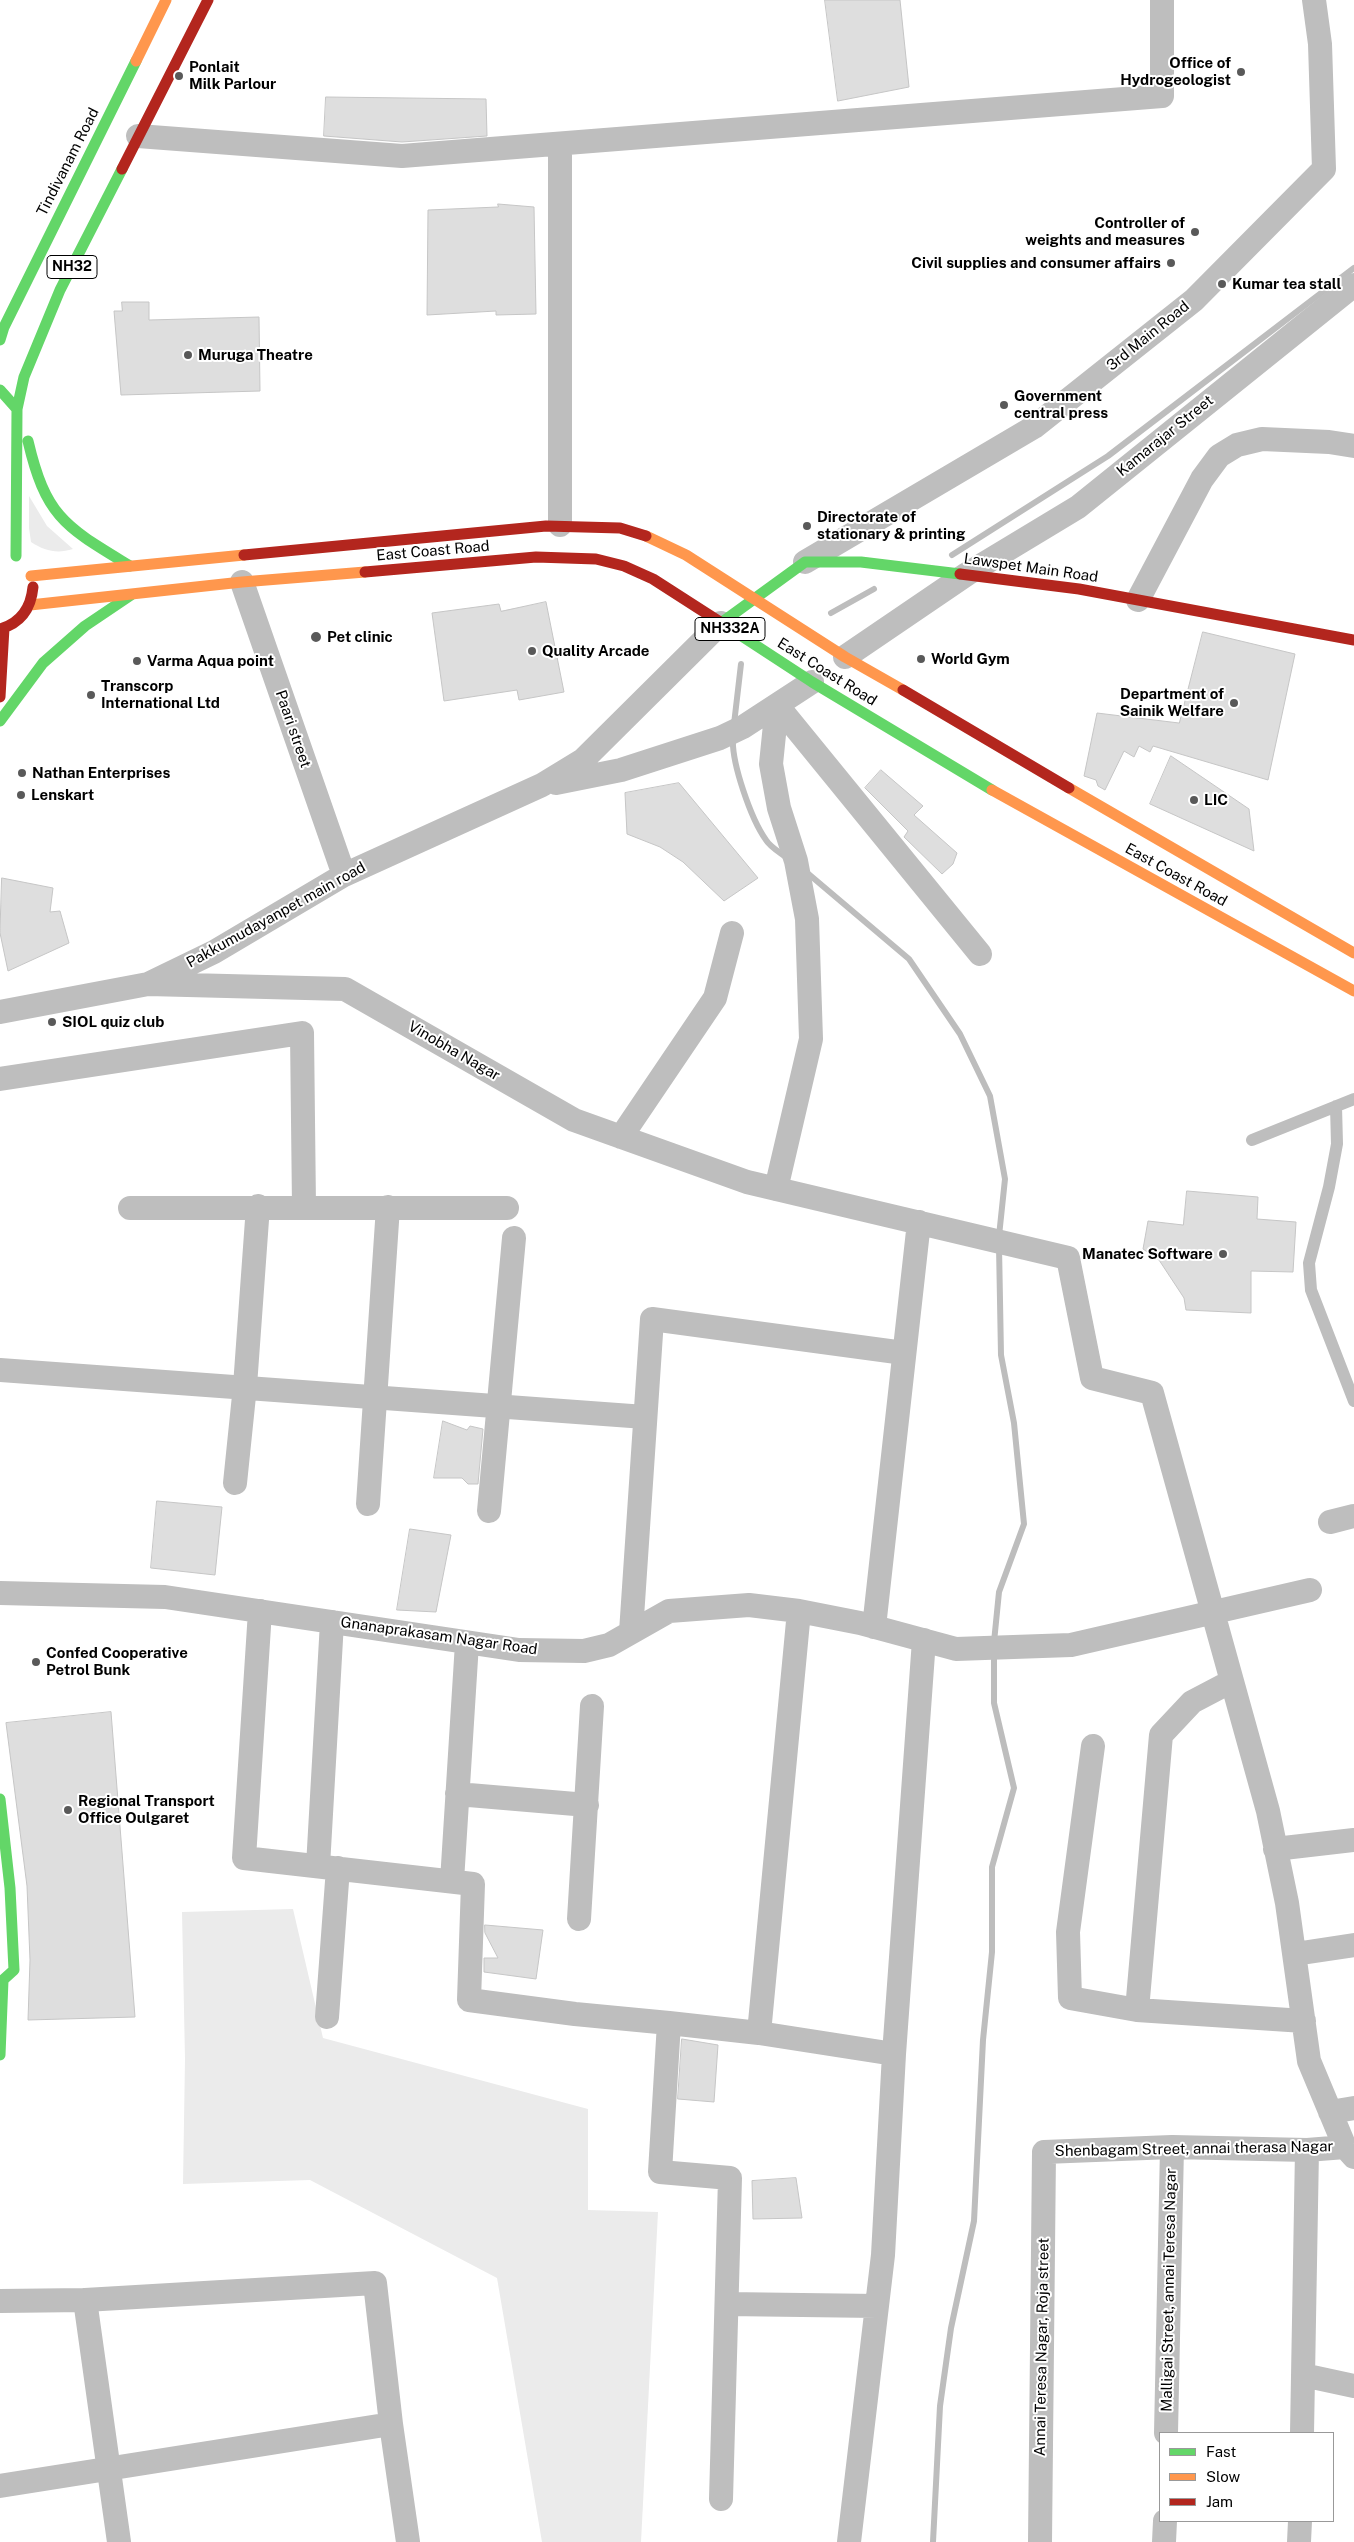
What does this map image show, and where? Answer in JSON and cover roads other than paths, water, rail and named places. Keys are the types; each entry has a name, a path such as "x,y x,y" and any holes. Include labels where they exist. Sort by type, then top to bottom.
{"main road":[{"name":"Tindivanam Road","path":"0,340 4,327 48,235 166,0"},
{"name":"NH32","path":"16,556 17,409 24,377 60,290 208,0"},
{"path":"24,377 27,433 34,474 46,502 68,527 130,566"},
{"path":"0,390 17,409"},
{"name":"East Coast Road","path":"31,576 560,525 620,528 656,539 686,555 753,600 845,657 1354,953"},
{"path":"0,697 2,628 24,615 30,605 32,596 31,576 25,565 16,556 4,550"},
{"name":"East Coast Road","path":"30,605 242,582 536,557 579,556 611,560 632,567 812,682 964,774 1354,992"},
{"name":"Lawspet Main Road","path":"805,562 861,562 967,574 1138,600 1354,640"},
{"path":"721,623 805,562"},
{"path":"0,721 43,663 86,626 134,593"},
{"path":"0,1799 10,1888 14,1970 1,1979 1,2047"}],"street":[{"path":"138,136 402,156 1162,96 1162,0"},
{"name":"3rd Main Road","path":"805,562 1034,427 1194,300 1324,169 1320,44 1314,0"},
{"path":"560,144 560,525"},
{"name":"Kamarajar Street","path":"845,657 967,574 1078,507 1354,285"},
{"path":"1138,600 1202,479 1219,456 1237,444 1262,439 1329,442 1354,446"},
{"name":"Paari street","path":"242,582 344,875"},
{"path":"542,785 583,760 721,623"},
{"path":"542,785 621,770 734,732 812,682"},
{"path":"777,705 980,954"},
{"path":"776,1189 811,1039 807,919 796,861 779,808 772,764 777,705"},
{"name":"Pakkumudayanpet main road","path":"0,1012 148,984 214,952 344,875 542,785"},
{"path":"621,1137 715,998 732,933"},
{"name":"Vinobha Nagar","path":"148,984 345,989 574,1120 747,1182 1068,1258 1092,1378 1152,1393 1212,1612"},
{"path":"0,1079 302,1033 304,1207"},
{"path":"236,1483 258,1206"},
{"path":"130,1208 258,1206 508,1208"},
{"path":"368,1504 388,1207"},
{"path":"874,1627 919,1222"},
{"path":"488,1511 500,1406 514,1238"},
{"path":"631,1632 652,1320 904,1354"},
{"path":"0,1370 245,1386 645,1417"},
{"path":"1330,1522 1354,1516"},
{"name":"Gnanaprakasam Nagar Road","path":"0,1593 166,1597 519,1650 584,1651 609,1644 669,1610 749,1605 799,1610 874,1627 956,1649 1071,1645 1310,1590"},
{"path":"759,2033 799,1610"},
{"path":"260,1611 244,1858 473,1884 469,2000 575,2014 759,2033 894,2054"},
{"path":"1212,1612 1268,1812 1287,1903 1309,2061 1349,2152"},
{"path":"327,2017 332,1622"},
{"path":"849,2542 883,2255 894,2054 924,1640"},
{"path":"452,1881 467,1643"},
{"path":"1137,2010 1161,1735 1192,1702 1232,1681"},
{"path":"579,1919 588,1805 592,1706"},
{"path":"1093,1746 1068,1932 1070,1998 1137,2010 1304,2021"},
{"path":"458,1794 588,1805"},
{"path":"1275,1849 1354,1840"},
{"path":"1295,1954 1354,1945"},
{"path":"669,2023 660,2172 730,2178 721,2499"},
{"path":"1330,2112 1354,2108"},
{"name":"Shenbagam Street, annai therasa Nagar","path":"1044,2152 1172,2147 1349,2152"},
{"name":"Malligai Street, annai Teresa Nagar","path":"1166,2432 1172,2147"},
{"path":"1302,2432 1307,2150"},
{"name":"Annai Teresa Nagar, Roja street","path":"1040,2542 1044,2152"},
{"path":"0,2302 85,2300 375,2283 391,2424 408,2542"},
{"path":"85,2300 120,2542"},
{"path":"727,2304 877,2306"},
{"path":"1303,2375 1354,2386"},
{"path":"0,2486 109,2467 391,2424"},
{"path":"1164,2542 1165,2522"},
{"path":"1299,2542 1300,2522"}],"lane":[{"path":"1252,1140 1354,1099"},
{"path":"1336,1106 1336,1144 1329,1187 1309,1263 1311,1290 1354,1401"}],"waterway":[{"path":"952,555 1108,456 1354,268"},
{"path":"831,613 874,589"},
{"path":"734,724 741,664"},
{"path":"733,737 735,761 754,819 768,843 787,858"},
{"path":"805,871 909,959 960,1034 990,1096 1005,1179 999,1236"},
{"path":"994,1642 999,1592 1024,1524 1014,1423 1001,1355 999,1246"},
{"path":"933,2542 940,2406 951,2328 974,2221 983,2040 992,1952 992,1867 1014,1788 994,1703 994,1652"}],"place":[{"name":"Office of Hydrogeologist","path":"1241,72"},
{"name":"Ponlait Milk Parlour","path":"179,76"},
{"name":"Controller of weights and measures","path":"1195,232"},
{"name":"Civil supplies and consumer affairs","path":"1171,263"},
{"name":"Kumar tea stall","path":"1222,284"},
{"name":"Muruga Theatre","path":"188,355"},
{"name":"Government central press","path":"1004,405"},
{"name":"Directorate of stationary & printing","path":"807,526"},
{"name":"Pet clinic","path":"316,637"},
{"name":"Quality Arcade","path":"532,651"},
{"name":"World Gym","path":"921,659"},
{"name":"Varma Aqua point","path":"137,661"},
{"name":"Transcorp International Ltd","path":"91,695"},
{"name":"Department of Sainik Welfare","path":"1234,703"},
{"name":"Nathan Enterprises","path":"22,773"},
{"name":"Lenskart","path":"21,795"},
{"name":"LIC","path":"1194,800"},
{"name":"SIOL quiz club","path":"52,1022"},
{"name":"Manatec Software","path":"1223,1254"},
{"name":"Confed Cooperative Petrol Bunk","path":"36,1662"},
{"name":"Regional Transport Office Oulgaret","path":"68,1810"}]}
